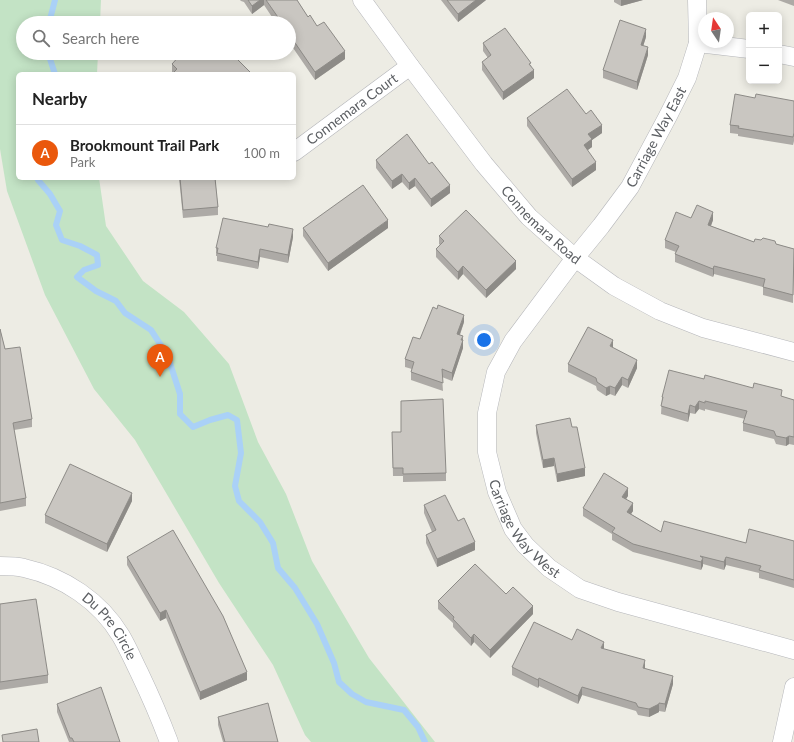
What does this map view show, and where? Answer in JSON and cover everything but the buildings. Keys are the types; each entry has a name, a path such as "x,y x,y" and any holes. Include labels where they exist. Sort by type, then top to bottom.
{"street":[{"name":"Connemara Road","path":"362,0 484,164 529,218 575,258 614,286 660,311 703,328 794,352"},
{"name":"Carriage Way East","path":"575,258 630,187 681,91 687,78 698,43 697,0"},
{"path":"734,47 746,49"},
{"path":"782,55 794,57"},
{"name":"Connemara Court","path":"296,151 410,66"},
{"name":"Carriage Way West","path":"575,258 513,341 496,372 487,413 487,452 497,492 513,529 525,545 549,568 580,589 618,602 794,650"},
{"name":"Du Pre Circle","path":"0,566 23,567 48,575 69,585 88,598 105,613 121,636 130,654 150,695 169,742"},
{"path":"782,742 794,687"}],"green space":[{"path":"0,0 101,0 100,16 16,16 16,60 98,60 97,72 16,72 16,180 99,180 106,226 143,281 184,312 229,364 258,442 286,494 312,561 369,658 435,742 311,742 305,735 273,665 219,583 135,440 94,389 45,295 7,191 0,149"}],"waterway":[{"path":"51,16 55,0"},
{"path":"50,60 54,72"},
{"path":"38,180 50,194 60,211 56,225 62,240 80,246 97,255 98,265 84,270 77,277 96,291 116,301 125,313 151,330 164,350 169,360 180,394 180,414 193,427 228,415 237,420 241,453 235,486 239,501 260,522 273,543 278,568 295,588 317,624 334,663 339,682 352,694 366,702 404,710 418,727 425,742"}],"place":[{"name":"Brookmount Trail Park","path":"160,377"}]}
